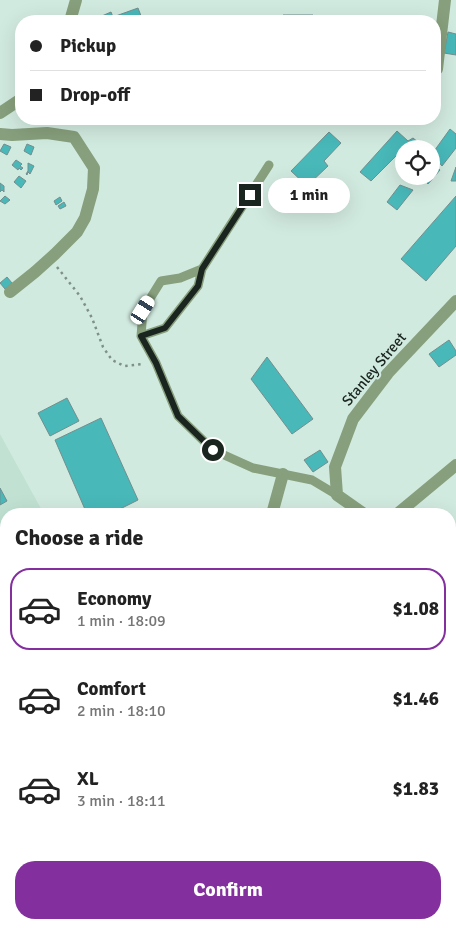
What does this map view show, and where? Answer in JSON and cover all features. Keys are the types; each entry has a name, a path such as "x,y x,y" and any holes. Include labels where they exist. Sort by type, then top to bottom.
{"street":[{"path":"72,15 76,0"},
{"path":"441,34 445,0"},
{"path":"0,113 15,102"},
{"path":"0,134 47,133 74,137 94,168 94,189 85,218 77,232 51,258 10,292"},
{"name":"Stanley Street","path":"337,494 335,467 353,419 388,373 456,301"},
{"path":"404,508 456,466"},
{"path":"274,508 283,474"},
{"path":"337,494 356,508"}],"lane":[{"path":"141,336 165,328 198,286 202,269 269,165"},
{"path":"202,269 180,278 161,281 143,310 141,336 156,363 178,416 213,450 253,468 312,480 337,494"}],"path":[{"path":"51,258 80,296 92,318 103,347 112,360 124,366 156,363"}],"shaded area":[{"path":"0,434 41,508 0,508"}],"building":[{"path":"138,8 141,15 119,15"},
{"path":"448,32 456,34 456,55 444,53"},
{"path":"450,129 456,134 456,148 442,166 440,164 440,143"},
{"path":"397,131 407,140 395,140 395,157 371,181 360,172"},
{"path":"329,132 341,143 324,161 328,166 307,186 291,171"},
{"path":"4,144 11,147 7,155 0,151"},
{"path":"27,144 34,147 31,155 24,151"},
{"path":"16,160 22,164 20,166 23,168 21,170 12,165"},
{"path":"28,163 34,166 30,174 28,172 27,175 26,174"},
{"path":"456,167 456,181 451,181"},
{"path":"19,176 26,181 21,188 14,182"},
{"path":"0,183 4,186 4,192 2,190 0,192"},
{"path":"400,185 413,190 397,210 387,202"},
{"path":"5,196 10,200 5,204 0,201"},
{"path":"456,196 456,246 426,281 401,259"},
{"path":"60,197 62,201 56,205 54,201"},
{"path":"64,202 66,206 60,209 58,206"},
{"path":"7,277 12,283 5,289 0,283"},
{"path":"449,340 456,351 456,355 439,367 429,354"},
{"path":"267,357 313,419 292,434 251,379"},
{"path":"67,398 79,421 50,436 38,413"},
{"path":"101,418 138,500 122,508 84,508 55,440"},
{"path":"320,450 328,462 313,472 304,460"},
{"path":"0,488 7,501 0,505"}],"route":[{"path":"213,450 178,416 156,363 141,336 165,328 198,286 202,269 250,195"}]}
